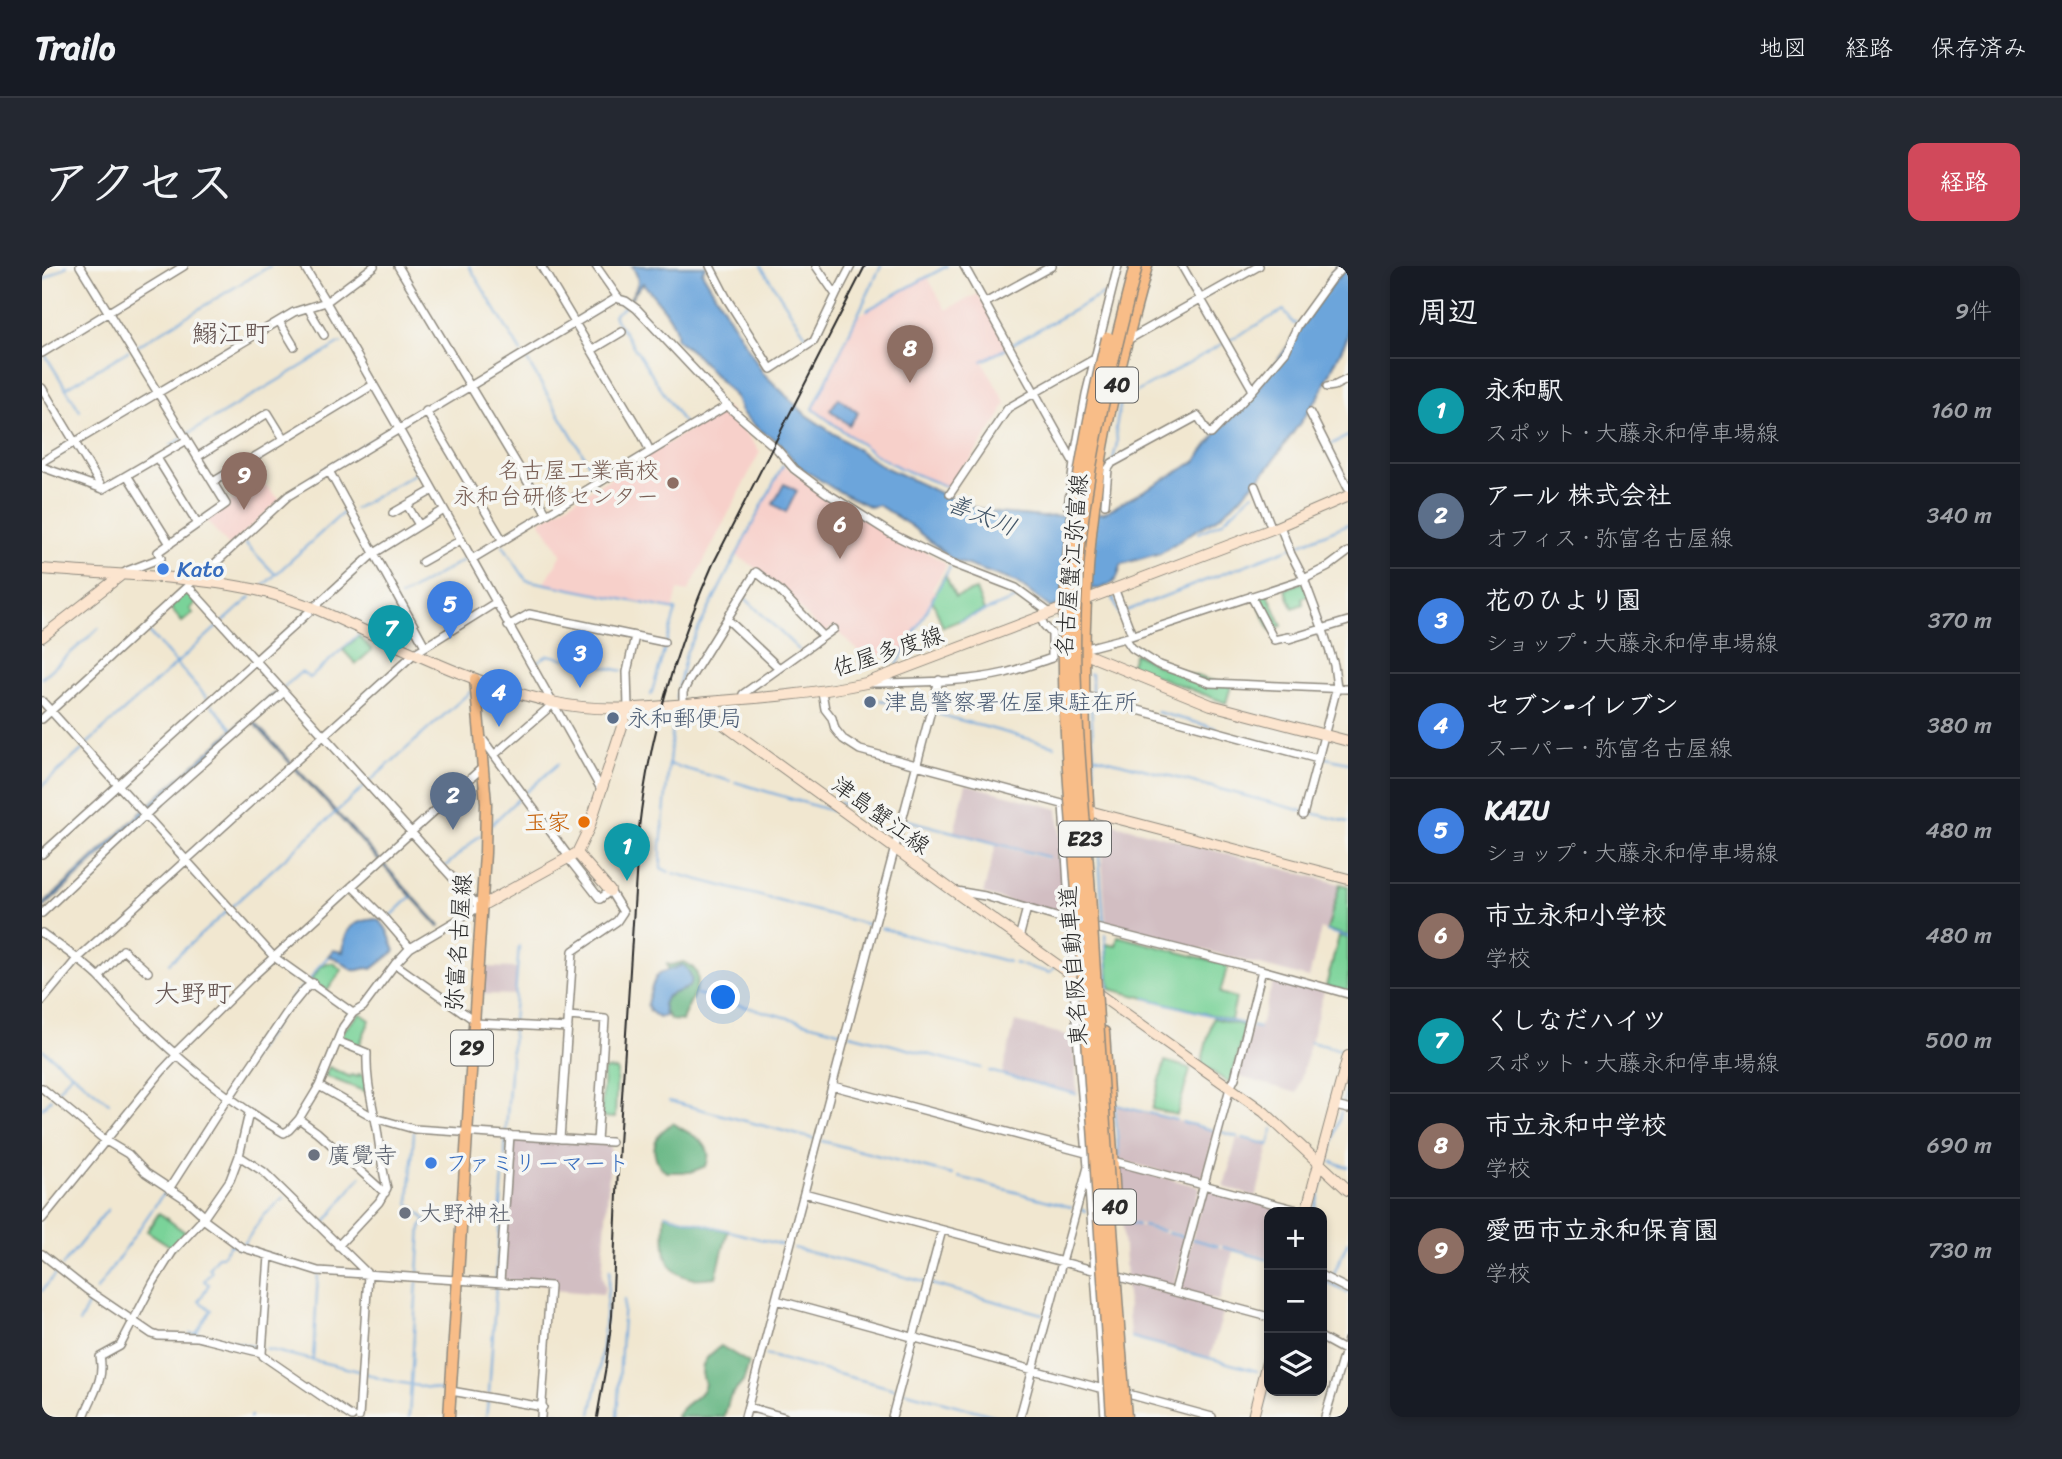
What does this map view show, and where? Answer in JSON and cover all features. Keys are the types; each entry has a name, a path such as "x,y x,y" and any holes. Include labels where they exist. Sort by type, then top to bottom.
{"highway":[{"name":"東名阪自動車道","path":"1113,1417 1073,824 1065,615 1072,522 1082,459 1128,266"},
{"name":"東名阪自動車道","path":"1127,1417 1074,704 1073,657 1077,570 1091,460 1117,338 1136,266"}],"main road":[{"name":"名古屋蟹江弥富線","path":"1127,1417 1128,1397 1089,811 1083,651 1085,596 1100,505 1103,445 1147,266"},
{"name":"佐屋多度線","path":"694,704 822,692 866,683 1045,615 1085,596 1114,588 1276,527 1348,496"},
{"path":"42,569 249,588 314,608 420,650 475,679 552,704 628,708 694,704"},
{"path":"42,637 120,576"},
{"path":"1083,651 1210,705 1348,741"},
{"name":"弥富名古屋線","path":"449,1417 485,853 486,803 475,679"},
{"name":"津島蟹江線","path":"694,704 1264,1112 1348,1190"},
{"path":"480,906 571,856 589,828 628,708"},
{"path":"1089,811 1348,879"},
{"path":"571,856 610,891"},
{"path":"1307,1207 1348,1056"},
{"path":"1253,1417 1264,1374"}],"street":[{"path":"80,266 226,504 158,552 161,558 127,570 120,576"},
{"path":"42,353 184,266"},
{"path":"304,266 601,789"},
{"path":"42,462 279,321 326,302 374,266"},
{"path":"398,266 547,514"},
{"path":"541,266 650,451"},
{"path":"596,266 618,297 646,318 728,405 777,449 794,469 825,492 908,543 1016,588 1045,615 1044,625 1052,634 1052,657 1004,673 906,683 866,683"},
{"path":"710,266 727,299 771,369 814,341 851,266"},
{"path":"816,266 836,295"},
{"path":"964,266 1074,462"},
{"path":"985,303 1052,266"},
{"path":"1068,507 1074,462 1095,358 1118,266"},
{"path":"1182,266 1253,390"},
{"path":"950,494 1008,408 1259,266"},
{"path":"1100,505 1108,469 1112,463 1198,416 1211,434 1286,351 1298,325 1344,266"},
{"path":"42,719 288,496 618,297"},
{"path":"308,308 324,335"},
{"path":"279,321 294,346"},
{"path":"592,350 622,332"},
{"path":"1327,387 1348,379"},
{"path":"213,482 373,385"},
{"path":"43,392 103,489"},
{"path":"472,559 728,405"},
{"path":"426,411 503,541"},
{"path":"197,457 268,413 284,439"},
{"path":"1310,413 1348,488"},
{"path":"103,489 187,440"},
{"path":"157,458 198,524"},
{"path":"42,462 103,489"},
{"path":"329,471 420,650"},
{"path":"127,475 170,544"},
{"path":"1255,486 1304,579 1334,665 1336,687 1304,813"},
{"path":"393,513 433,490"},
{"path":"407,505 419,525"},
{"path":"42,854 373,554 444,510"},
{"path":"422,562 461,540"},
{"path":"1083,651 1304,579 1328,567 1348,552"},
{"path":"683,704 683,692 688,682 756,572 779,590 823,636"},
{"path":"42,933 99,977 135,1016 229,1098 284,1133 299,1119 318,1086 343,1027 353,1013 363,1007 395,964 410,948 480,906 282,690 193,582"},
{"path":"1114,588 1132,648 1157,664 1210,683 1348,689"},
{"path":"1251,596 1274,640 1289,639 1348,621"},
{"path":"42,1001 77,958 323,734 420,650 495,603"},
{"path":"508,626 528,614 664,642"},
{"path":"727,619 779,668"},
{"path":"742,699 743,694 834,629"},
{"path":"628,708 627,672 635,636"},
{"path":"745,1417 919,766 939,680"},
{"path":"42,914 144,813 252,720 282,690"},
{"path":"822,692 825,709 832,718 835,729 848,743 860,750 1089,811"},
{"path":"1056,699 1090,697 1319,755"},
{"path":"42,701 274,957 353,1013"},
{"path":"494,755 552,704"},
{"path":"481,736 571,856"},
{"path":"42,1219 176,1054 274,957 483,768"},
{"path":"1063,804 1105,1417"},
{"path":"352,886 386,919 410,948"},
{"path":"952,890 985,896 1348,994"},
{"path":"560,1139 573,951 617,920 623,912 610,891"},
{"path":"1018,938 1027,908"},
{"path":"99,977 123,950 148,972"},
{"path":"395,964 474,1022 568,1028"},
{"path":"1175,1291 1230,1088 1235,1078 1262,970"},
{"path":"169,1189 292,1005 304,989 313,983"},
{"path":"568,1016 605,1019 597,1141"},
{"path":"337,1041 367,1053 368,1092 387,1188 338,1246"},
{"path":"318,1086 375,1118 414,1129 611,1142"},
{"path":"833,1086 1086,1153"},
{"path":"42,1088 106,1141 128,1154 146,1173 184,1198 202,1214 203,1219 241,1247 318,1271 550,1286 541,1417"},
{"path":"1335,1106 1348,1109"},
{"path":"84,1417 98,1389 101,1376 100,1357 121,1344 173,1251 203,1219 230,1180 239,1156 249,1113"},
{"path":"299,1119 385,1193"},
{"path":"500,1282 510,1135"},
{"path":"239,1156 264,1172 368,1275 359,1417"},
{"path":"1113,1161 1287,1207"},
{"path":"1020,1417 1088,1167"},
{"path":"804,1194 1264,1316"},
{"path":"892,1417 942,1230"},
{"path":"42,1254 86,1289 158,1336 197,1337 262,1353 352,1417"},
{"path":"262,1353 269,1256"},
{"path":"1327,1278 1348,1289"},
{"path":"776,1300 1033,1369 1103,1391 1212,1417"},
{"path":"1325,1417 1348,1340"},
{"path":"1327,1341 1345,1353"},
{"path":"451,1391 543,1406"},
{"path":"748,1407 784,1417"}],"shaded area":[{"path":"927,276 946,310 978,294 1009,348 983,362 1006,404 951,488 900,468 876,455 813,409 859,315"},
{"name":"名古屋工業高校 永和台研修センター","path":"727,407 760,452 688,592 678,590 673,610 544,584 562,554 540,521"},
{"path":"783,465 945,563 946,566 932,590 935,592 903,653 861,653 832,627 823,633 780,588 736,555"},
{"path":"260,480 280,500 229,546 206,520"},
{"path":"966,784 1058,809 1068,916 983,894 996,845 1048,857 954,832"},
{"path":"1100,820 1340,884 1327,930 1321,929 1309,978 1106,924"},
{"path":"483,967 517,968 515,995 481,994"},
{"path":"1274,978 1324,991 1297,1093 1240,1077 1238,1074 1251,1027 1259,1029"},
{"path":"1015,1022 1074,1037 1077,1094 1002,1074"},
{"path":"1117,1105 1215,1131 1202,1180 1200,1182 1120,1160"},
{"path":"512,1138 611,1144 603,1294 552,1290 553,1285 501,1281"},
{"path":"1237,1138 1269,1146 1256,1197 1224,1187"},
{"path":"1120,1166 1197,1186 1199,1189 1187,1236 1124,1220"},
{"path":"1205,1188 1272,1207 1264,1207 1264,1257 1192,1238"},
{"path":"1122,1221 1186,1239 1174,1287 1126,1277"},
{"path":"1192,1240 1233,1251 1219,1301 1179,1288"},
{"path":"1126,1282 1225,1307 1210,1357 1130,1336"}],"green space":[{"path":"945,575 955,597 976,590 984,611 943,627 932,599"},
{"path":"1303,582 1309,595 1302,598 1303,604 1293,608 1285,589"},
{"path":"186,590 190,591 196,603 190,609 193,613 182,622 169,606"},
{"path":"1268,594 1282,626 1270,630 1256,598"},
{"path":"359,636 372,650 356,664 343,650"},
{"path":"1135,653 1157,665 1231,686 1226,703 1130,666"},
{"path":"1340,884 1348,886 1348,936 1327,930"},
{"path":"1118,936 1228,965 1220,993 1236,998 1231,1020 1110,989 1106,944 1116,946"},
{"path":"1339,936 1348,938 1348,992 1326,986"},
{"path":"683,962 692,967 698,982 682,1021 671,1020 664,1009 665,1000 684,990 679,966 669,972 667,964"},
{"path":"333,963 342,970 327,991 311,980 321,966"},
{"path":"360,1013 370,1020 358,1048 341,1041 344,1030"},
{"path":"1213,1018 1246,1026 1230,1084 1201,1064"},
{"path":"1165,1061 1190,1070 1177,1115 1152,1109"},
{"path":"329,1067 350,1077 358,1077 359,1074 365,1077 366,1092 325,1076"},
{"path":"604,1069 617,1070 615,1118 601,1117"},
{"path":"672,1123 704,1145 708,1151 706,1166 691,1172 666,1172 662,1168 655,1155 656,1140"},
{"path":"159,1213 186,1233 173,1248 147,1231"},
{"path":"665,1214 728,1231 716,1277 690,1278 673,1269 668,1261 664,1243"},
{"path":"721,1346 749,1363 743,1382 730,1397 724,1417 676,1417 703,1389 704,1363"}],"water":[{"name":"善太川","path":"632,266 706,266 702,272 763,373 806,415 882,466 968,506 997,513 1043,517 1104,513 1195,462 1220,429 1248,403 1323,295 1348,266 1348,336 1319,396 1268,468 1233,505 1216,519 1160,553 1122,564 1111,584 1093,588 1051,608 1016,582 953,560 911,526 878,505 870,507 834,489 797,465 780,443 757,428 741,412 736,398 695,354 676,339 670,317 643,283 629,300 638,283"},
{"path":"839,398 858,413 849,425 830,410"},
{"path":"784,484 797,491 786,512 773,504"},
{"path":"283,689 251,718 439,927 250,719 42,909 42,906 164,791 278,690"},
{"path":"376,919 386,929 395,951 372,969 353,970 328,956 333,950 343,952 348,931 356,923"},
{"path":"682,965 690,973 691,984 667,996 663,1004 665,1016 659,1018 650,1011 647,1004 654,982 660,973"}],"waterway":[{"path":"42,281 67,266"},
{"path":"134,348 270,266"},
{"path":"469,266 521,352"},
{"path":"761,266 809,340"},
{"name":"善太川","path":"881,266 813,409 876,455 950,488"},
{"path":"867,310 947,266"},
{"path":"1330,275 1338,266"},
{"path":"1012,344 1103,294"},
{"path":"622,303 626,306 613,315 686,427"},
{"path":"1228,341 1284,310 1294,324 1296,323"},
{"path":"186,435 341,343"},
{"path":"1113,460 1121,401 1222,344"},
{"path":"982,361 1007,348"},
{"path":"66,388 128,351"},
{"path":"46,356 80,411"},
{"path":"525,357 598,479"},
{"path":"312,476 391,428"},
{"path":"1330,445 1348,436"},
{"path":"171,445 182,439"},
{"path":"676,698 686,653 783,465"},
{"path":"354,509 416,473"},
{"path":"1198,533 1222,522 1253,493"},
{"path":"264,585 346,510"},
{"path":"1291,548 1348,524"},
{"path":"245,543 275,574"},
{"path":"503,545 526,580 676,610 651,695"},
{"path":"1126,611 1287,549"},
{"path":"400,597 465,559"},
{"path":"897,665 950,567"},
{"path":"1112,596 1127,632"},
{"path":"223,622 251,597"},
{"path":"744,597 799,650"},
{"path":"960,621 1021,597"},
{"path":"87,744 218,626"},
{"path":"42,678 99,628"},
{"path":"146,629 207,698"},
{"path":"284,687 301,672 310,678 358,635"},
{"path":"534,664 548,655 623,671"},
{"path":"1090,674 1092,695"},
{"path":"369,782 470,692"},
{"path":"880,700 927,712"},
{"path":"1091,701 1096,804"},
{"path":"212,705 232,728"},
{"path":"669,872 661,868 661,846 674,711"},
{"path":"1157,712 1216,728"},
{"path":"934,713 1055,746"},
{"path":"42,786 82,750"},
{"path":"1094,756 1303,811"},
{"path":"1322,757 1348,763"},
{"path":"526,792 558,764"},
{"path":"668,764 730,781"},
{"path":"735,782 832,811"},
{"path":"336,812 365,786"},
{"path":"492,824 520,797"},
{"path":"839,803 899,819"},
{"path":"1308,812 1348,822"},
{"path":"232,906 335,813"},
{"path":"907,820 1048,857"},
{"path":"1097,827 1104,926"},
{"path":"446,866 480,835"},
{"path":"673,873 870,925"},
{"path":"389,918 411,897"},
{"path":"169,963 227,911"},
{"path":"881,928 1009,962"},
{"path":"1327,931 1348,937"},
{"path":"1105,934 1109,989"},
{"path":"513,1022 519,946"},
{"path":"310,979 328,957"},
{"path":"1014,963 1050,973 1054,968"},
{"path":"227,1093 293,997 305,984"},
{"path":"697,994 842,1032"},
{"path":"1145,998 1244,1024"},
{"path":"1109,1025 1119,1159"},
{"path":"1250,1026 1259,1028"},
{"path":"506,1131 513,1029"},
{"path":"850,1034 981,1068"},
{"path":"1310,1042 1342,1050"},
{"path":"42,1049 109,1103"},
{"path":"989,1071 1076,1094"},
{"path":"55,1094 71,1074"},
{"path":"1343,1103 1348,1084"},
{"path":"42,1109 51,1099"},
{"path":"669,1101 814,1139"},
{"path":"1116,1105 1176,1120"},
{"path":"1328,1162 1341,1112"},
{"path":"1182,1122 1213,1130"},
{"path":"1243,1138 1269,1145 1273,1129"},
{"path":"414,1132 409,1203 427,1221 421,1227 418,1274"},
{"path":"1222,1132 1238,1137"},
{"path":"505,1156 506,1137"},
{"path":"822,1141 953,1175"},
{"path":"1332,1162 1348,1167"},
{"path":"1120,1169 1123,1221 1138,1225"},
{"path":"496,1281 503,1174"},
{"path":"323,1225 361,1176"},
{"path":"959,1177 1071,1207"},
{"path":"1315,1207 1322,1182"},
{"path":"96,1291 165,1191"},
{"path":"244,1244 265,1213 284,1197"},
{"path":"62,1266 108,1209"},
{"path":"1080,1209 1086,1211"},
{"path":"665,1214 786,1246"},
{"path":"1143,1226 1163,1231"},
{"path":"1168,1233 1185,1237"},
{"path":"1192,1239 1218,1246"},
{"path":"1332,1278 1348,1241"},
{"path":"196,1333 211,1310 199,1301 209,1284 204,1281 212,1271 209,1268 231,1244 238,1249"},
{"path":"1223,1247 1264,1259"},
{"path":"794,1248 924,1282"},
{"path":"591,1414 599,1375 610,1269"},
{"path":"42,1291 57,1272"},
{"path":"313,1359 318,1274"},
{"path":"409,1417 417,1282"},
{"path":"1327,1282 1348,1293"},
{"path":"931,1284 1042,1314"},
{"path":"489,1393 496,1286"},
{"path":"79,1323 91,1299"},
{"path":"617,1417 624,1299"},
{"path":"190,1333 260,1348"},
{"path":"1131,1337 1257,1371"},
{"path":"266,1349 359,1371"},
{"path":"766,1355 895,1389"},
{"path":"365,1373 381,1379 445,1391"},
{"path":"903,1391 1000,1417"},
{"path":"1261,1417 1266,1396"},
{"path":"486,1417 488,1401"},
{"path":"546,1411 576,1417"}],"railway":[{"path":"597,1417 612,1316 619,1144 639,828 657,726 687,627 713,564 865,266"}],"place":[{"name":"市立永和中学校","path":"910,383"},
{"name":"名古屋工業高校 永和台研修センター","path":"673,483"},
{"name":"愛西市立永和保育園","path":"244,510"},
{"name":"市立永和小学校","path":"840,559"},
{"name":"Kato","path":"163,569"},
{"name":"KAZU","path":"450,639"},
{"name":"くしなだハイツ","path":"391,663"},
{"name":"花のひより園","path":"580,688"},
{"name":"津島警察署佐屋東駐在所","path":"870,702"},
{"name":"永和郵便局","path":"613,718"},
{"name":"セブン-イレブン","path":"499,727"},
{"name":"玉家","path":"584,822"},
{"name":"アール 株式会社","path":"453,830"},
{"name":"永和駅","path":"627,881"},
{"name":"廣覺寺","path":"314,1155"},
{"name":"ファミリーマート","path":"431,1163"},
{"name":"大野神社","path":"405,1213"}],"district":[{"name":"鰯江町","path":"231,333"},
{"name":"大野町","path":"193,993"}]}
